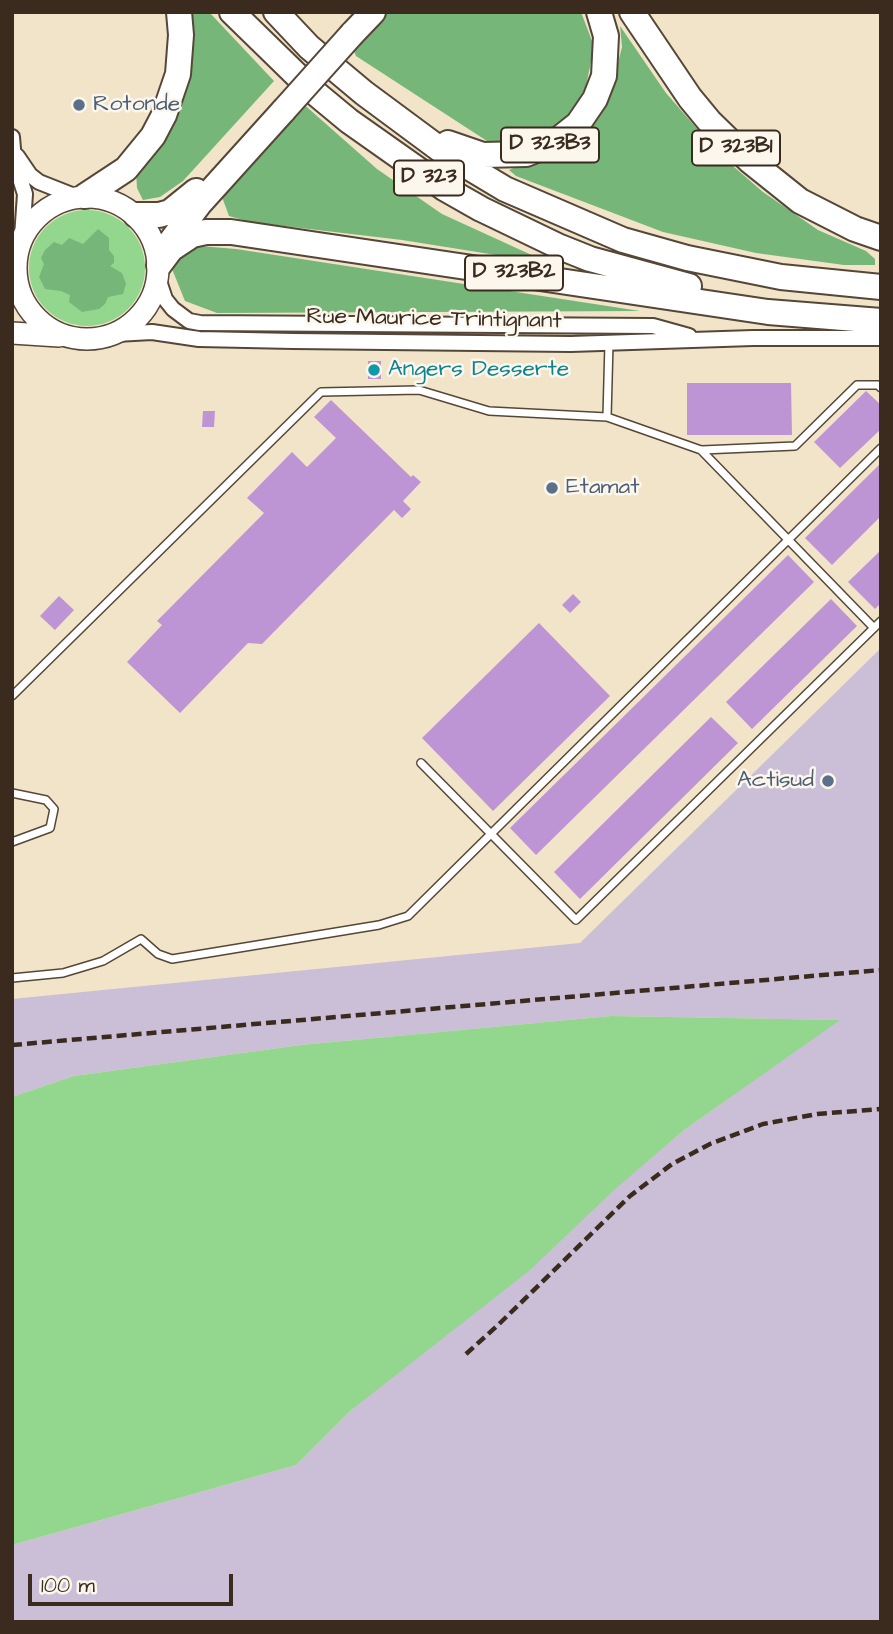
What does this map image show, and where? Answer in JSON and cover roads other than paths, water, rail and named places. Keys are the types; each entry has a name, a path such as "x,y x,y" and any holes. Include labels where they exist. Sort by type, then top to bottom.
{"highway":[{"path":"81,196 126,169 153,136 164,115 178,74 181,36 179,12"},
{"name":"D 323","path":"232,12 341,114 402,160 481,209 560,247 664,281 753,298 881,311"},
{"name":"D 323","path":"275,12 345,78 464,165 505,188 623,240 687,258 781,277 881,287"},
{"path":"158,271 169,243 280,106 351,24 373,12"},
{"name":"D 323B3","path":"403,122 453,146 483,155 526,154 554,144 578,124 601,86 607,51 599,12"},
{"name":"D 323B1","path":"632,12 690,98 750,162 800,201 855,229 881,238"},
{"path":"135,215 159,215 180,205 280,106"},
{"name":"D 323B2","path":"158,271 170,249 192,235 231,232 742,308 881,321"}],"main road":[{"path":"12,333 92,340 116,334 136,320 151,301 158,271 152,238 135,215 120,204 103,198 81,196 55,204 36,218 22,237 17,252 14,271 19,291 30,311 47,327 67,337"}],"street":[{"path":"13,143 21,164 39,182 81,196"},
{"path":"13,143 17,172 25,194 22,237"},
{"name":"Rue Maurice Trintignant","path":"158,271 166,299 173,309 189,321 200,323 609,325 653,326 689,336 881,338"},
{"name":"Rue Maurice Trintignant","path":"116,334 152,332 199,339 293,341 609,343 753,338"}],"lane":[{"path":"607,417 609,325"},
{"path":"12,696 321,392 419,390 489,411 607,417 701,450 795,446 857,385 878,384 881,388"},
{"path":"12,978 63,973 103,961 141,939 158,954 172,959 379,925 408,916 881,448"},
{"path":"701,450 874,628"},
{"path":"421,763 576,920 881,621"},
{"path":"12,793 46,800 54,809 50,828 12,842"}],"railway":[{"path":"12,1045 881,970"},
{"path":"466,1354 630,1196 672,1164 710,1144 763,1124 817,1114 881,1109"}],"place":[{"name":"Rotonde","path":"79,105"},
{"name":"Angers Desserte","path":"374,370"},
{"name":"Etamat","path":"552,488"},
{"name":"Actisud","path":"828,781"}]}
